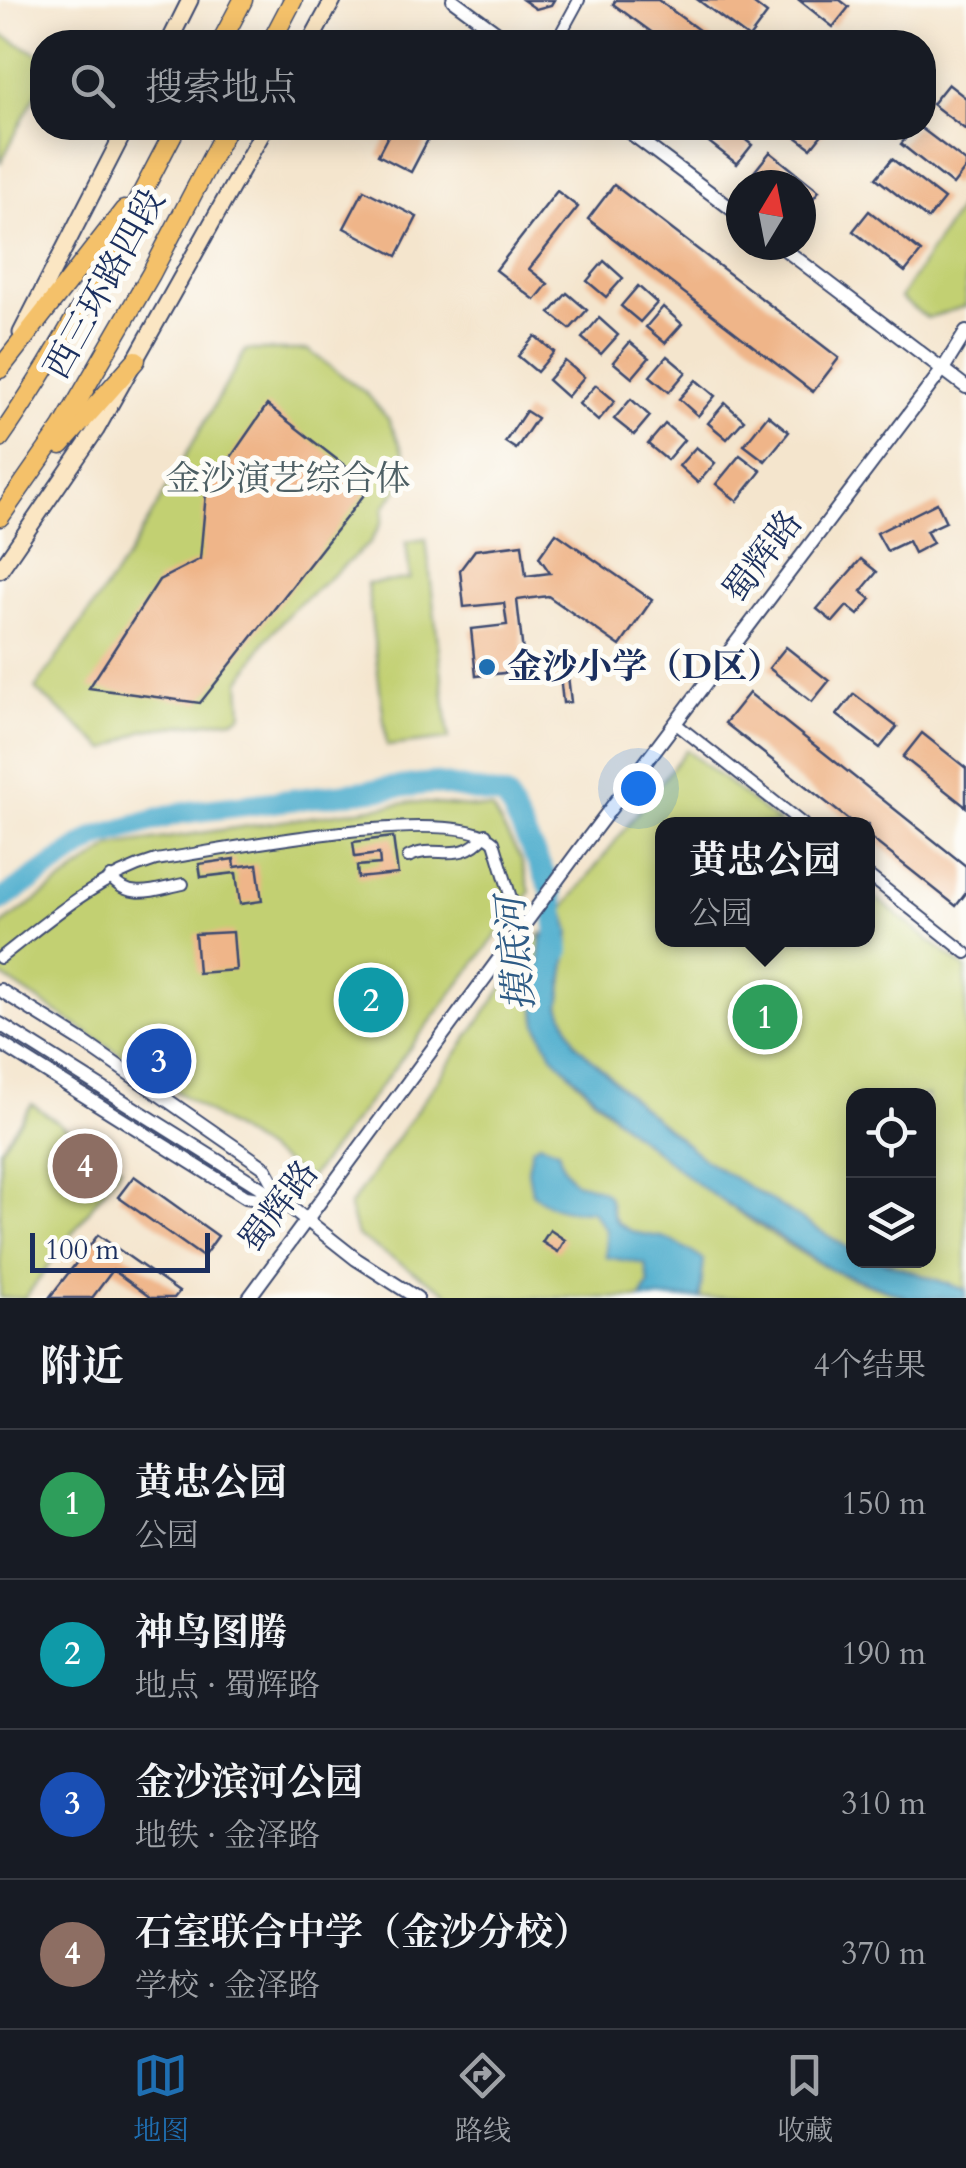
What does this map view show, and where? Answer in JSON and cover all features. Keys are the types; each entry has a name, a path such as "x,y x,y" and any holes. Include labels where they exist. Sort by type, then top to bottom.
{"highway":[{"path":"227,30 243,0"},
{"path":"277,30 293,0"},
{"name":"西三环路四段","path":"0,438 44,370 170,140"},
{"name":"西三环路四段","path":"2,513 82,394 151,274 221,140"},
{"path":"0,369 152,174"},
{"path":"2,513 136,360"}],"main road":[{"path":"175,30 190,0"},
{"path":"317,30 333,0"},
{"path":"0,369 120,140"},
{"path":"0,570 96,430 258,140"}],"street":[{"path":"452,0 493,30"},
{"path":"563,30 579,0"},
{"path":"640,140 726,205"},
{"path":"799,260 966,387"},
{"name":"蜀辉路","path":"249,1298 560,876 943,369 966,332"},
{"path":"676,723 795,817"},
{"path":"0,958 125,869 156,860 388,827 452,826 486,834 494,842 521,931"},
{"path":"408,857 427,852 455,854 486,834"},
{"path":"110,877 124,891 136,893 184,884"},
{"path":"875,881 966,954"},
{"path":"0,990 85,1043 265,1168 285,1203"},
{"path":"0,1024 285,1203 356,1259 417,1298"},
{"path":"0,1043 246,1197 285,1203"}],"green space":[{"path":"0,34 30,50 30,105 0,164"},
{"path":"966,197 966,306 927,318 900,298"},
{"name":"金沙演艺综合体","path":"246,350 308,350 367,394 388,419 404,453 406,471 384,507 382,522 369,544 292,610 265,641 240,682 242,714 235,719 144,730 106,750 35,689 127,558"},
{"path":"426,539 449,739 387,746 367,584 410,579 406,542"},
{"path":"686,750 772,817 655,817 655,947 875,947 875,898 966,969 966,1290 902,1268 936,1268 936,1088 846,1088 846,1247 705,1160 638,1104 575,1043 560,1006 570,931 563,909"},
{"path":"413,802 492,809 521,859 530,892 309,1179 0,975 0,926 112,846"},
{"path":"541,933 537,1023 552,1052 581,1085 666,1159 760,1227 831,1270 910,1298 456,1298 357,1236 349,1207"},
{"path":"32,1104 121,1167 25,1298 0,1298 0,1149"}],"water":[{"path":"563,909 570,931 560,1006 575,1043 638,1104 705,1160 846,1247 846,1268 902,1268 966,1290 966,1298 910,1298 832,1270 701,1187 626,1127 552,1055 537,1024 535,1002 542,938"},
{"path":"539,1143 558,1150 563,1167 574,1182 608,1196 612,1214 622,1226 666,1239 704,1260 700,1298 641,1298 649,1283 645,1264 606,1257 606,1230 592,1211 560,1208 532,1193 528,1170 532,1148"}],"building":[{"path":"523,0 554,0 551,5 536,9"},
{"path":"616,0 658,0 699,30 649,30 613,4"},
{"path":"698,0 749,0 767,14 755,30 738,30"},
{"path":"799,0 840,0 849,7 833,27"},
{"path":"948,84 966,98 966,130 936,107 936,99"},
{"path":"936,139 966,162 966,168 953,185 901,144 904,140"},
{"path":"386,140 428,140 411,172 378,155"},
{"path":"706,140 746,140 752,145 737,164"},
{"path":"800,140 817,140 811,148"},
{"path":"770,152 793,170 756,170"},
{"path":"892,159 944,199 928,219 876,178"},
{"path":"614,185 839,358 813,392 588,219"},
{"path":"364,190 417,217 397,256 344,228"},
{"path":"557,191 578,207 529,269 548,284 535,300 496,270"},
{"path":"869,211 921,252 905,272 853,231"},
{"path":"604,261 623,278 606,297 587,281"},
{"path":"638,286 657,303 640,322 621,306"},
{"path":"567,293 587,310 570,329 550,313"},
{"path":"663,307 682,324 665,343 646,327"},
{"path":"599,318 618,335 601,354 582,338"},
{"path":"535,336 554,352 537,372 518,356"},
{"path":"630,342 649,358 632,378 613,362"},
{"path":"667,356 686,372 669,392 650,376"},
{"path":"565,361 584,377 567,397 548,380"},
{"path":"696,380 715,396 698,416 679,399"},
{"path":"596,385 615,401 598,421 579,404"},
{"path":"631,399 650,416 634,435 614,419"},
{"path":"725,403 744,420 727,439 708,423"},
{"path":"267,405 371,486 200,703 89,688 159,580 200,559 206,493"},
{"path":"526,411 537,418 516,449 505,442"},
{"path":"768,415 789,432 765,461 744,445"},
{"path":"665,424 684,440 667,460 648,444"},
{"path":"696,447 715,463 698,483 679,466"},
{"path":"740,455 761,471 737,501 716,484"},
{"path":"937,503 946,522 926,531 933,543 914,553 908,541 887,551 877,533"},
{"path":"556,533 652,600 620,646 548,596 517,600 524,662 566,658 571,702 563,703 559,667 476,676 471,629 507,625 504,603 464,607 460,570 475,550 522,544 526,576 550,573 539,557"},
{"path":"861,559 877,572 861,591 871,599 858,615 847,606 833,622 817,609"},
{"path":"786,647 829,681 812,702 769,668"},
{"path":"749,693 966,866 966,893 956,906 875,842 875,817 845,817 725,723"},
{"path":"854,694 897,727 880,748 837,715"},
{"path":"922,733 966,768 966,807 903,757"},
{"path":"393,837 398,874 358,878 357,866 380,864 379,854 355,857 353,842"},
{"path":"234,859 235,867 257,864 262,901 240,904 236,873 201,877 199,864"},
{"path":"233,932 236,970 198,973 195,934"},
{"path":"134,1176 218,1236 203,1257 118,1197"},
{"path":"550,1230 565,1240 558,1252 542,1242"},
{"path":"98,1235 179,1292 174,1298 151,1298 113,1270 92,1298 49,1298"}],"waterway":[{"name":"摸底河","path":"0,901 96,837 180,813 433,783 506,797 551,888 559,951"}],"place":[{"name":"金沙小学（D区）","path":"487,667"},
{"name":"神鸟图腾","path":"371,1000"},
{"name":"黄忠公园","path":"765,1017"},
{"name":"金沙滨河公园","path":"159,1061"},
{"name":"石室联合中学（金沙分校）","path":"85,1166"}]}
